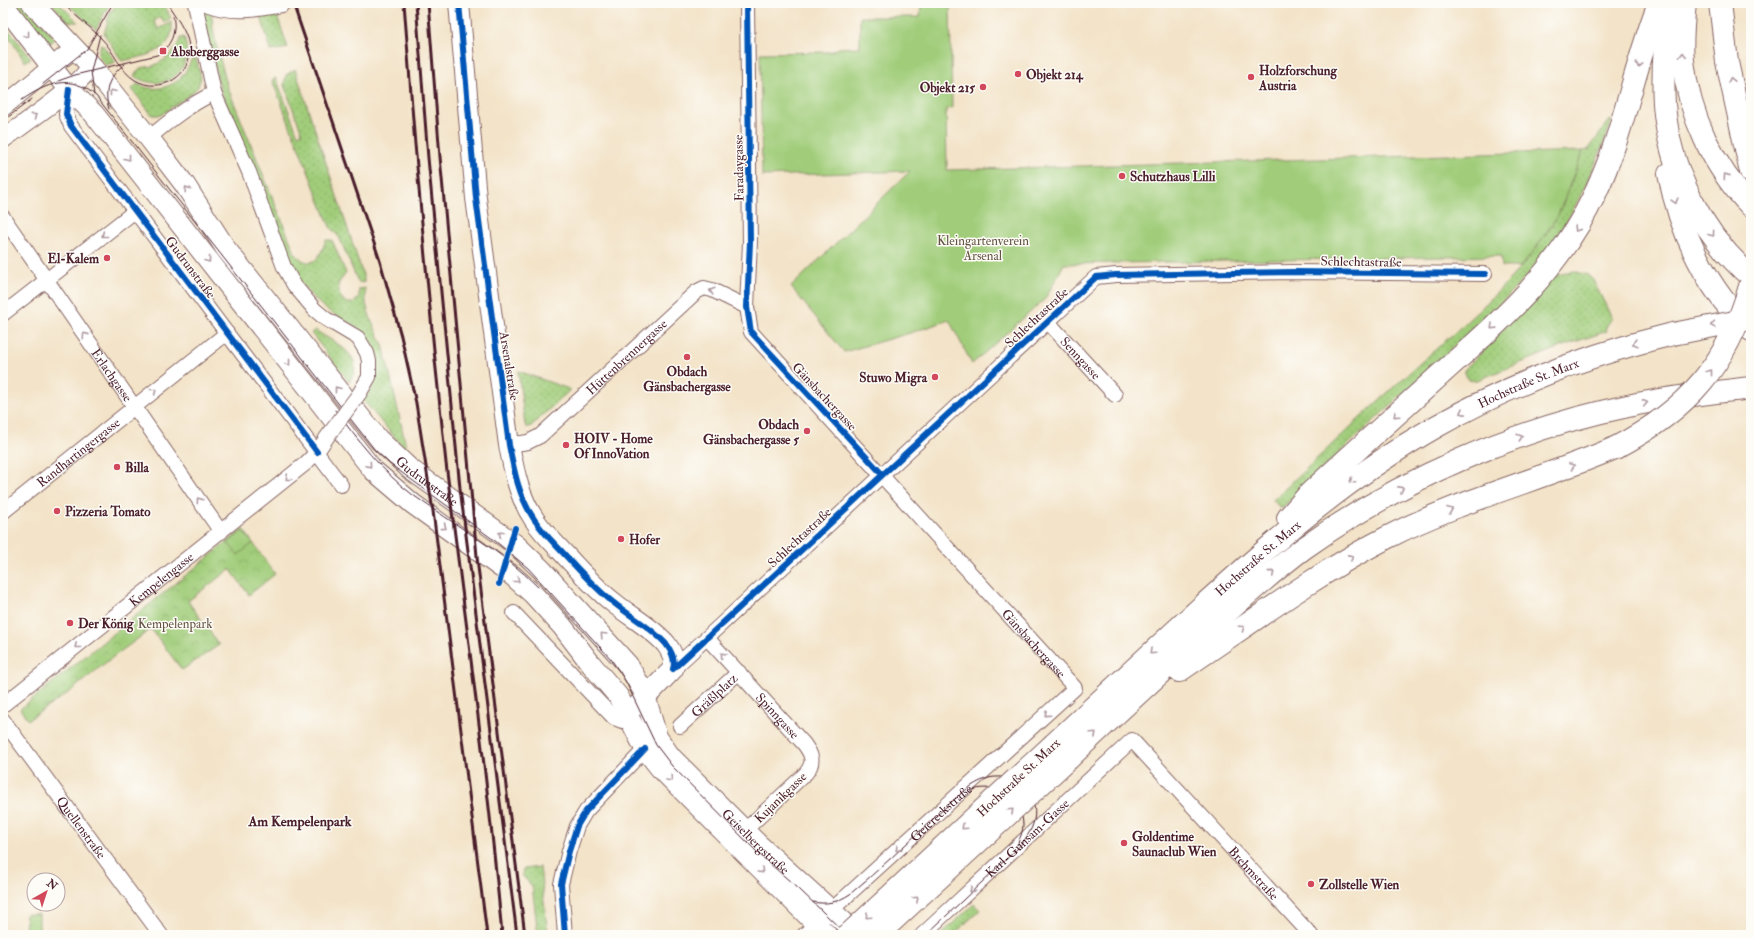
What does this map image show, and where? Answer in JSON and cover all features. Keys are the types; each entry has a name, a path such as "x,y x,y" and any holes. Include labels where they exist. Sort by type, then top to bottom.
{"highway":[{"path":"1253,560 1310,493 1484,336 1536,285 1567,244 1595,194 1616,141 1649,27 1659,3"},
{"path":"1669,3 1665,33 1664,103 1666,121 1666,159 1671,184 1686,232 1696,255 1720,295 1751,330"},
{"path":"1685,3 1683,61 1688,92 1698,122 1710,150 1726,176 1751,206"},
{"path":"1720,10 1727,62 1751,172"},
{"path":"1666,121 1677,164 1697,210 1722,247 1751,277"},
{"path":"1120,710 1303,586 1344,561 1389,537 1478,500 1582,462 1615,448 1640,435 1677,408 1698,387 1715,364 1731,338 1744,308 1751,283"},
{"name":"Hochstraße St. Marx","path":"848,935 1253,560 1315,509 1379,462 1437,426 1495,395 1549,372 1607,352 1672,334 1751,319"},
{"name":"Hochstraße St. Marx","path":"877,935 1120,710 1275,570 1336,526 1422,477 1508,441 1566,421 1657,400 1751,388"}],"main road":[{"name":"Gudrunstraße","path":"32,3 90,65 149,138 185,185 226,249 378,439 410,469 510,541 529,557 621,655 639,681 646,696 654,730 652,746"},
{"name":"Arsenalstraße","path":"459,3 476,198 509,445 518,486 535,520 597,589 653,632 664,643 674,657 675,663 673,669"},
{"name":"Gudrunstraße","path":"3,4 69,89 94,114 373,470 413,504 525,586 562,626 618,696 629,716 652,746"},
{"path":"629,716 646,696 673,669"},
{"name":"Geiselbergstraße","path":"652,746 673,759 744,831 858,935"},
{"name":"Geiselbergstraße","path":"652,746 670,780 816,932"}],"street":[{"name":"Kempelengasse","path":"3,705 305,464 317,452 359,394 369,377 369,361 364,346 354,335 326,319 315,310 294,286 284,267 249,172 214,94 195,3"},
{"path":"209,3 220,6 246,9 281,3"},
{"name":"Faradaygasse","path":"747,3 750,242 747,307 751,332"},
{"path":"3,107 75,48"},
{"path":"3,139 69,89 88,71 90,65"},
{"name":"Gudrunstraße","path":"69,89 66,114 70,126 341,485"},
{"path":"149,138 184,110 200,100 214,94"},
{"path":"3,314 135,211"},
{"name":"Erlachgasse","path":"3,217 221,532"},
{"name":"Schlechtastraße","path":"707,638 1096,277 1292,272 1485,274"},
{"name":"Hüttenbrennergasse","path":"509,445 537,439 696,292 704,288 712,290 747,307"},
{"name":"Senngasse","path":"1047,321 1115,395"},
{"name":"Gänsbachergasse","path":"751,332 882,474 1075,688"},
{"name":"Randhartingergasse","path":"3,512 227,333"},
{"path":"514,613 614,718 622,721 629,716"},
{"path":"673,669 707,638"},
{"name":"Gräßlplatz","path":"680,726 739,672 707,638"},
{"name":"Spinngasse","path":"739,672 804,744 810,752 812,761"},
{"name":"Geiereckstraße","path":"816,932 831,910 1075,688"},
{"name":"Quellenstraße","path":"3,720 161,935"},
{"name":"Karl-Gunsam-Gasse","path":"922,935 1011,854 1132,740"},
{"name":"Brehmstraße","path":"1132,740 1311,935"},
{"path":"566,935 561,884 577,826 586,811 652,746"},
{"name":"Kujanikgasse","path":"744,831 806,773 812,761"}],"green space":[{"path":"14,3 24,3 55,39 47,46"},
{"path":"51,3 59,3 78,22 68,22"},
{"path":"66,3 110,3 96,29"},
{"path":"117,3 164,3 171,19 164,23 161,17 154,21 159,29 172,22 172,32 169,40 163,47 148,55 122,61 104,34 110,13"},
{"path":"211,3 216,44 228,88 295,253 306,262 311,262 318,257 326,240 332,240 346,273 338,284 340,296 346,303 353,303 359,298 359,289 365,288 366,304 371,320 383,345 407,450 363,400 373,385 377,372 376,357 371,343 356,327 322,306 304,286 289,263 220,88 201,9"},
{"path":"257,3 273,3 288,48 271,51"},
{"name":"Kleingartenverein Arsenal","path":"921,3 950,3 952,108 946,109 947,170 1583,151 1558,215 1536,248 1520,267 1502,267 1501,256 1064,264 1045,299 972,364 949,320 844,352 791,287 910,171 762,176 760,53 830,52 839,48 860,47 860,17 920,17"},
{"path":"9,30 31,58 25,62 6,32"},
{"path":"184,37 186,49 185,60 181,69 174,76 166,81 156,83 145,81 134,76 140,68 153,66 164,60 174,51 181,38"},
{"path":"101,43 115,61 114,63 105,65 98,56"},
{"path":"196,58 201,77 198,87 161,115 152,115 132,89 137,84 154,88 162,88 170,85 182,75 191,60"},
{"path":"295,69 364,278 364,283 358,282 339,237 330,227 272,80 276,78 298,135 302,133 284,85 286,75"},
{"path":"1610,120 1612,121 1600,152 1573,210 1556,238 1530,272 1485,318 1281,509 1273,500 1374,405 1469,320 1526,261 1561,209 1583,151 1588,150"},
{"path":"1574,271 1588,275 1593,280 1612,318 1606,327 1607,331 1566,345 1475,381 1468,380 1464,370 1554,276"},
{"path":"315,330 346,350 352,357 355,364 354,373 349,382 311,333"},
{"path":"518,371 569,389 569,391 530,427 526,427 525,425"},
{"name":"Kempelenpark","path":"243,529 275,574 249,595 230,569 188,601 219,645 182,670 151,629 68,693 28,720 20,709"},
{"path":"242,531 253,543 238,555 228,543"},
{"path":"540,867 548,935 538,935 532,886 522,875 523,869"},
{"path":"974,904 980,910 953,935 940,935"},
{"path":"26,914 39,914 39,935 25,935"}],"tram line":[{"path":"63,3 106,43 121,66 130,76 145,84 155,85 164,84 181,74 189,57 189,46 186,35 167,3"},
{"path":"43,84 87,49 113,3"},
{"path":"58,81 75,75 157,55 166,48 172,38 174,28 173,16"},
{"path":"94,95 91,71 100,35"},
{"path":"109,109 107,102 107,90 111,78 119,68 125,64"},
{"path":"22,100 41,89 59,83 77,85 87,89 96,96 375,450 390,464 494,540 528,568 611,659 626,682 656,745 672,766 760,855 800,890 847,935"},
{"path":"3,121 32,99"},
{"path":"335,410 371,455 401,486 494,550 525,574 538,587"},
{"path":"813,902 832,902 850,894 963,792 973,785 987,778 993,777 1005,777 1020,784 1026,789 1034,803 1034,820 1027,836 1017,849 926,935"},
{"path":"970,791 979,788 988,788 997,790 1012,799 1018,806 1023,824 1022,832 1017,845"}],"railway":[{"path":"293,3 380,261 401,336 416,403 433,511 487,935"},
{"path":"404,3 423,233 440,406 483,758 502,935"},
{"path":"416,3 428,158 460,488 517,935"},
{"path":"428,3 440,157 478,567 525,935"}],"cycle path":[{"path":"459,3 476,198 509,445 518,484 524,502 541,529 601,592 620,608 654,632 666,644 673,656 673,669"},
{"path":"747,3 750,242 747,307 751,332 882,474"},
{"path":"69,89 66,114 71,126 317,452"},
{"path":"673,669 1096,277 1116,275 1292,272 1485,274"},
{"path":"499,584 515,528"},
{"path":"565,935 561,884 577,826 586,811 645,749"}],"place":[{"name":"Absberggasse","path":"163,51"},
{"name":"Objekt 214","path":"1018,74"},
{"name":"Holzforschung Austria","path":"1251,77"},
{"name":"Objekt 215","path":"983,87"},
{"name":"Schutzhaus Lilli","path":"1122,176"},
{"name":"El-Kalem","path":"107,258"},
{"name":"Obdach Gänsbachergasse","path":"687,357"},
{"name":"Stuwo Migra","path":"935,377"},
{"name":"Obdach Gänsbachergasse 5","path":"807,431"},
{"name":"HOIV - Home Of InnoVation","path":"566,445"},
{"name":"Billa","path":"117,467"},
{"name":"Pizzeria Tomato","path":"57,511"},
{"name":"Hofer","path":"621,539"},
{"name":"Der König","path":"70,623"},
{"name":"Goldentime Saunaclub Wien","path":"1124,843"},
{"name":"Zollstelle Wien","path":"1311,884"}],"district":[{"name":"Am Kempelenpark","path":"300,821"}]}
